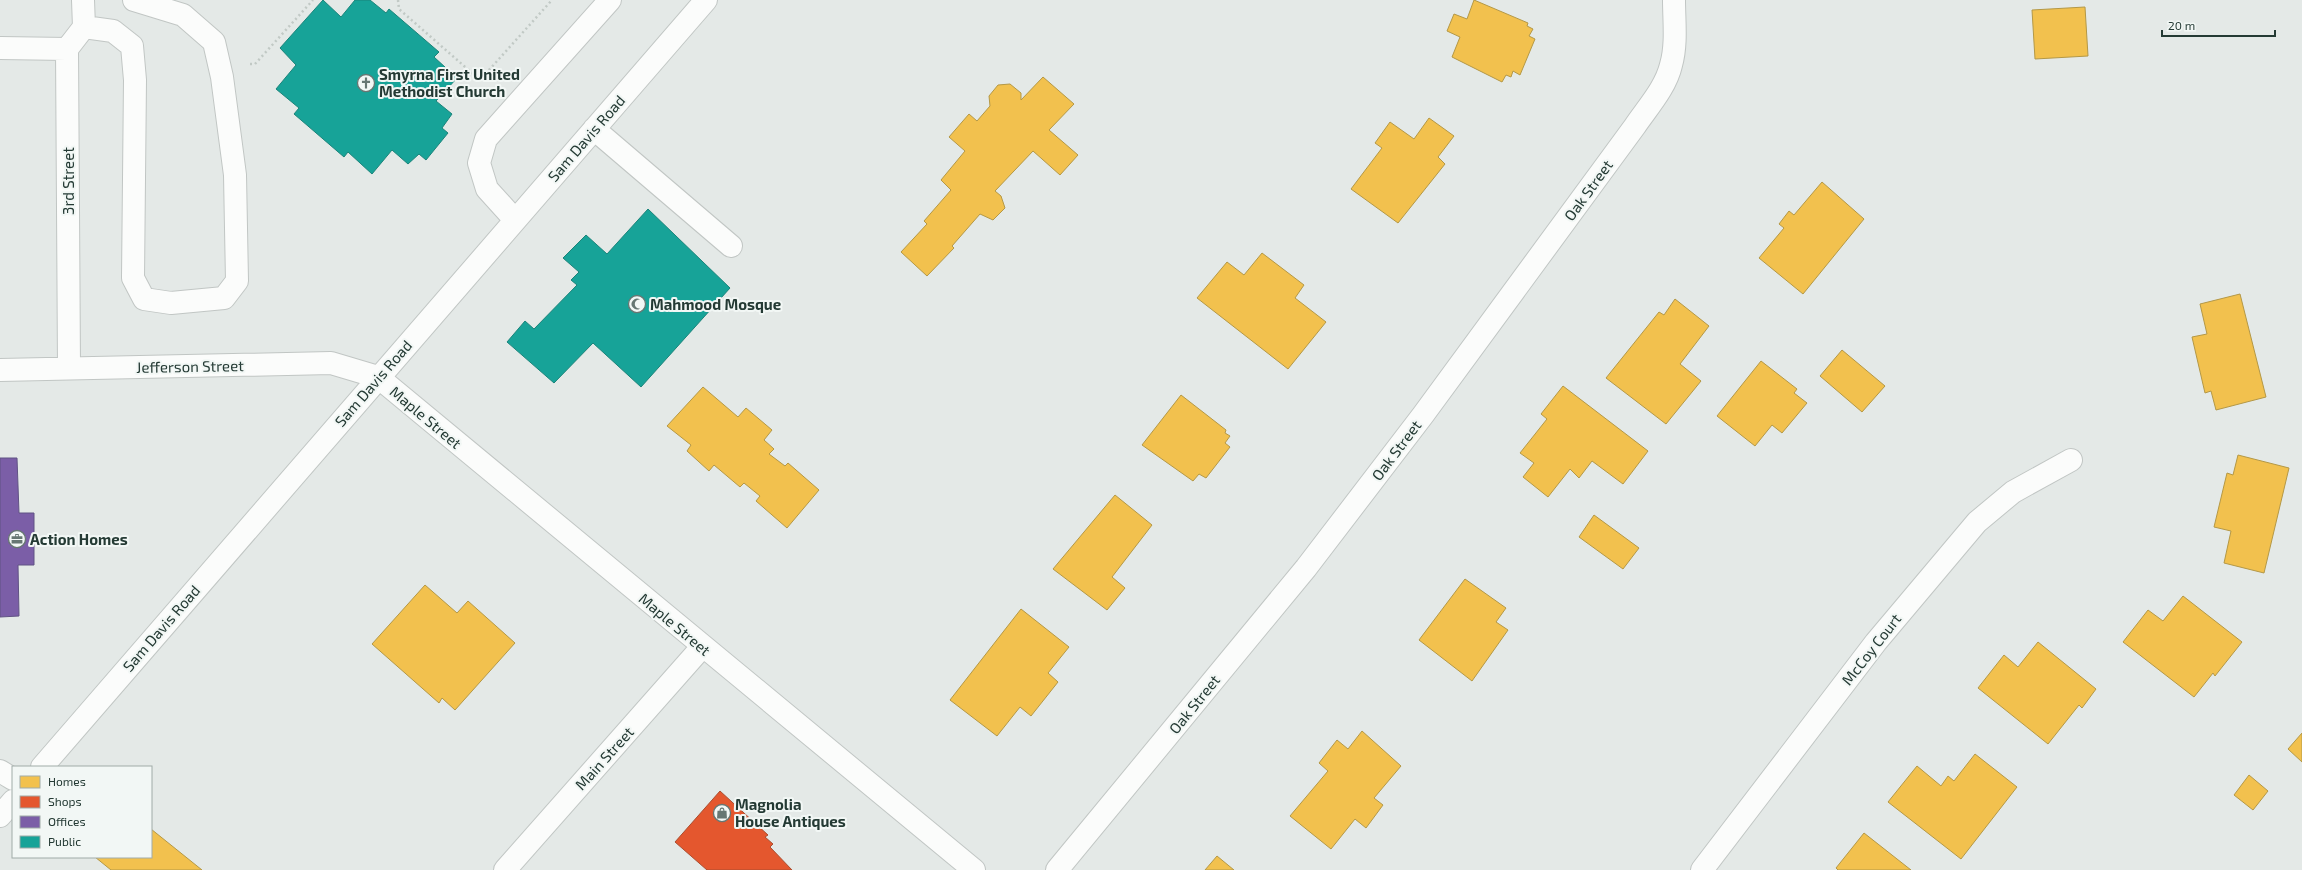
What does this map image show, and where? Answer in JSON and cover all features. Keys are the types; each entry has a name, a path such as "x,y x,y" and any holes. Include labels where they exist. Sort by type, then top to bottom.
{"street":[{"path":"0,48 67,49 84,27 83,0"},
{"path":"84,27 113,31 132,46 134,80 133,278 144,299 171,303 224,298 237,281 235,175 222,77 214,42 183,15 134,0"},
{"path":"515,220 487,189 478,163 486,139 610,0"},
{"name":"Sam Davis Road","path":"43,766 378,376 706,0"},
{"name":"Oak Street","path":"1057,870 1306,568 1423,415 1635,126 1656,95 1671,65 1674,38 1674,0"},
{"name":"3rd Street","path":"67,49 69,367"},
{"path":"594,128 731,246"},
{"name":"Jefferson Street","path":"0,370 69,367 331,363 378,376"},
{"name":"Maple Street","path":"378,376 974,870"},
{"name":"McCoy Court","path":"1702,870 1876,642 1977,522 2013,492 2071,460"},
{"name":"Main Street","path":"505,870 702,646"},
{"path":"0,771 12,778"},
{"path":"0,816 12,801"}],"path":[{"path":"218,60 255,64 313,0"},
{"path":"398,0 399,9 480,80 552,0"}],"building: Homes":[{"path":"1474,0 1528,23 1527,26 1533,29 1529,36 1535,39 1520,75 1513,71 1511,77 1506,75 1502,82 1452,57 1460,37 1447,31 1454,14 1467,19"},
{"path":"2085,7 2088,56 2035,59 2032,10"},
{"path":"1043,77 1074,104 1049,130 1078,155 1060,175 1033,151 995,191 1001,196 1005,208 993,220 980,214 952,246 954,248 927,276 901,252 927,224 924,221 951,190 941,180 965,151 949,137 969,114 977,121 990,106 989,96 998,85 1010,84 1021,93 1021,100"},
{"path":"1429,118 1454,136 1438,157 1445,164 1398,223 1351,189 1382,148 1375,143 1390,122 1414,139"},
{"path":"1822,182 1864,219 1803,294 1759,258 1784,228 1779,224 1789,211 1794,215"},
{"path":"1262,253 1304,285 1295,298 1326,322 1288,369 1197,298 1227,262 1244,275"},
{"path":"2240,294 2266,397 2216,410 2211,391 2205,393 2192,337 2207,334 2200,304"},
{"path":"1675,299 1709,326 1680,364 1701,381 1666,424 1606,378 1659,312 1664,315"},
{"path":"1842,350 1885,386 1862,412 1820,376"},
{"path":"1761,361 1797,389 1794,393 1807,403 1782,433 1772,425 1755,446 1717,416"},
{"path":"1563,386 1648,451 1623,484 1592,461 1579,478 1570,469 1548,497 1523,477 1534,463 1520,453 1547,419 1541,414"},
{"path":"703,387 738,417 746,408 772,430 764,440 774,449 769,454 785,466 788,463 819,490 787,528 756,501 760,496 744,483 740,487 714,465 709,471 687,451 691,445 667,426"},
{"path":"1181,395 1226,430 1225,433 1230,436 1225,443 1230,447 1206,478 1199,474 1193,481 1142,445"},
{"path":"2238,455 2289,468 2264,573 2224,563 2231,531 2214,527 2227,473 2233,475"},
{"path":"1115,495 1152,525 1112,577 1125,588 1107,610 1053,569"},
{"path":"1594,515 1639,548 1623,569 1579,537"},
{"path":"1465,579 1506,608 1496,622 1508,630 1472,681 1419,640"},
{"path":"425,585 457,613 468,601 515,643 455,710 442,698 439,703 372,644"},
{"path":"2183,596 2242,642 2215,676 2213,673 2194,697 2123,642 2148,610 2163,621"},
{"path":"1021,609 1069,647 1048,673 1058,682 1031,716 1020,707 997,736 950,700"},
{"path":"2038,642 2096,689 2082,708 2079,705 2048,744 1978,688 2004,655 2018,667"},
{"path":"1362,731 1401,766 1374,798 1383,805 1366,828 1355,819 1331,849 1290,816 1328,771 1319,763 1337,740 1348,749"},
{"path":"2302,733 2302,762 2288,749"},
{"path":"1975,754 2017,787 1961,859 1888,802 1917,766 1941,786 1948,776 1954,781"},
{"path":"2249,775 2268,791 2253,810 2234,795"},
{"path":"152,830 202,870 111,870 96,858 152,858"},
{"path":"1864,833 1911,870 1838,870 1836,868"},
{"path":"1217,856 1234,870 1205,870"}],"building: Shops":[{"name":"Magnolia House Antiques","path":"720,791 768,835 765,837 773,844 770,847 792,870 707,870 675,842"}],"building: Offices":[{"name":"Action Homes","path":"0,458 17,458 19,513 34,513 34,565 18,565 19,616 0,617"}],"building: Public":[{"name":"Smyrna First United Methodist Church","path":"323,0 341,17 355,0 370,0 386,13 389,9 439,52 434,57 457,78 436,101 452,114 442,128 448,133 426,160 419,154 408,164 392,150 372,174 348,152 344,157 294,114 299,108 276,89 296,65 280,48"},
{"name":"Mahmood Mosque","path":"648,209 730,288 641,387 593,343 554,383 507,342 525,321 534,329 577,285 571,280 579,272 563,258 586,235 607,254"}],"place":[{"name":"Smyrna First United Methodist Church","path":"366,83"},
{"name":"Mahmood Mosque","path":"637,304"},
{"name":"Action Homes","path":"17,539"},
{"name":"Magnolia House Antiques","path":"722,813"}]}
